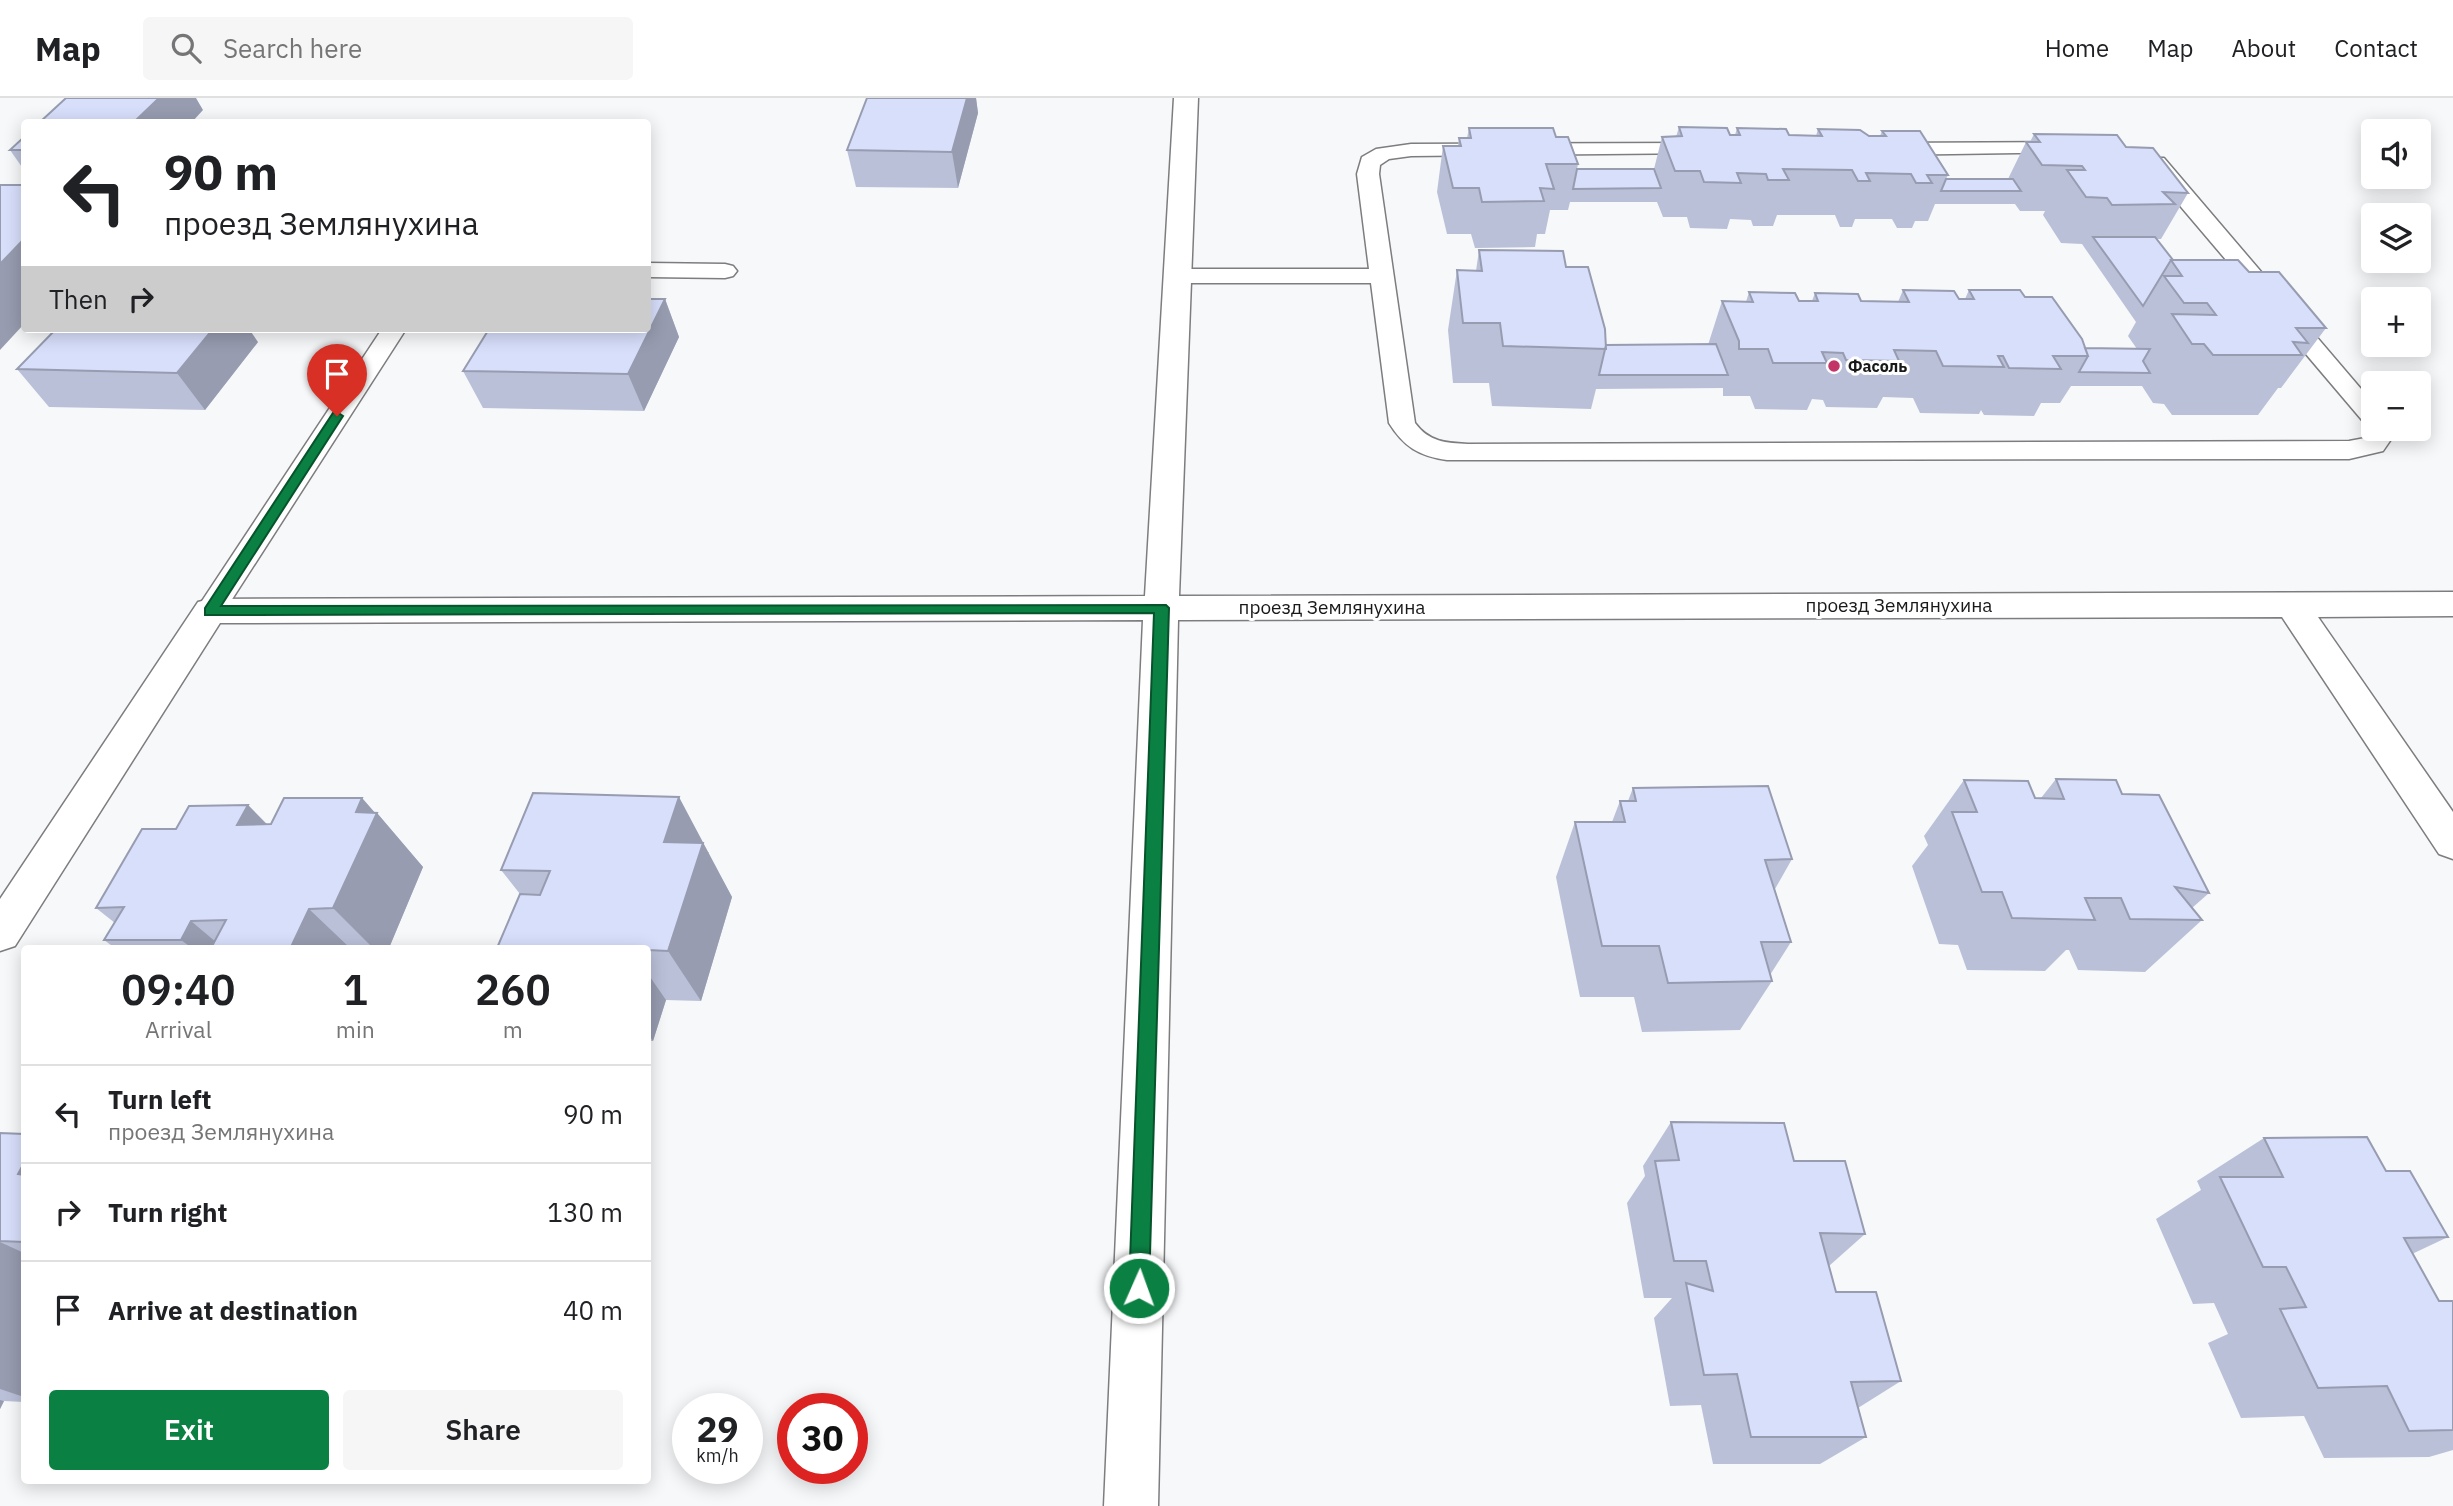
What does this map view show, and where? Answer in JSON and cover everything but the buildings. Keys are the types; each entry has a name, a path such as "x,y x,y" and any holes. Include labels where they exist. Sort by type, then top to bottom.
{"street":[{"path":"1131,1506 1161,608 1186,98"},
{"path":"2291,604 2453,843"},
{"name":"проезд Землянухина","path":"210,611 2453,604"},
{"path":"0,933 210,611"}],"lane":[{"path":"1868,149 2089,148"},
{"path":"1729,149 1411,150 1383,153 1370,162 1368,174 1402,423 1411,439 1431,450 1468,453 2349,450 2374,446 2377,441"},
{"path":"2141,155 2152,159 2167,173 2361,406"},
{"path":"651,270 725,271"},
{"path":"1177,276 1381,276"},
{"path":"210,611 391,333"}],"place":[{"name":"Фасоль","path":"1834,366"}],"route":[{"path":"337,416 210,611 1161,608 1139,1288"}]}
